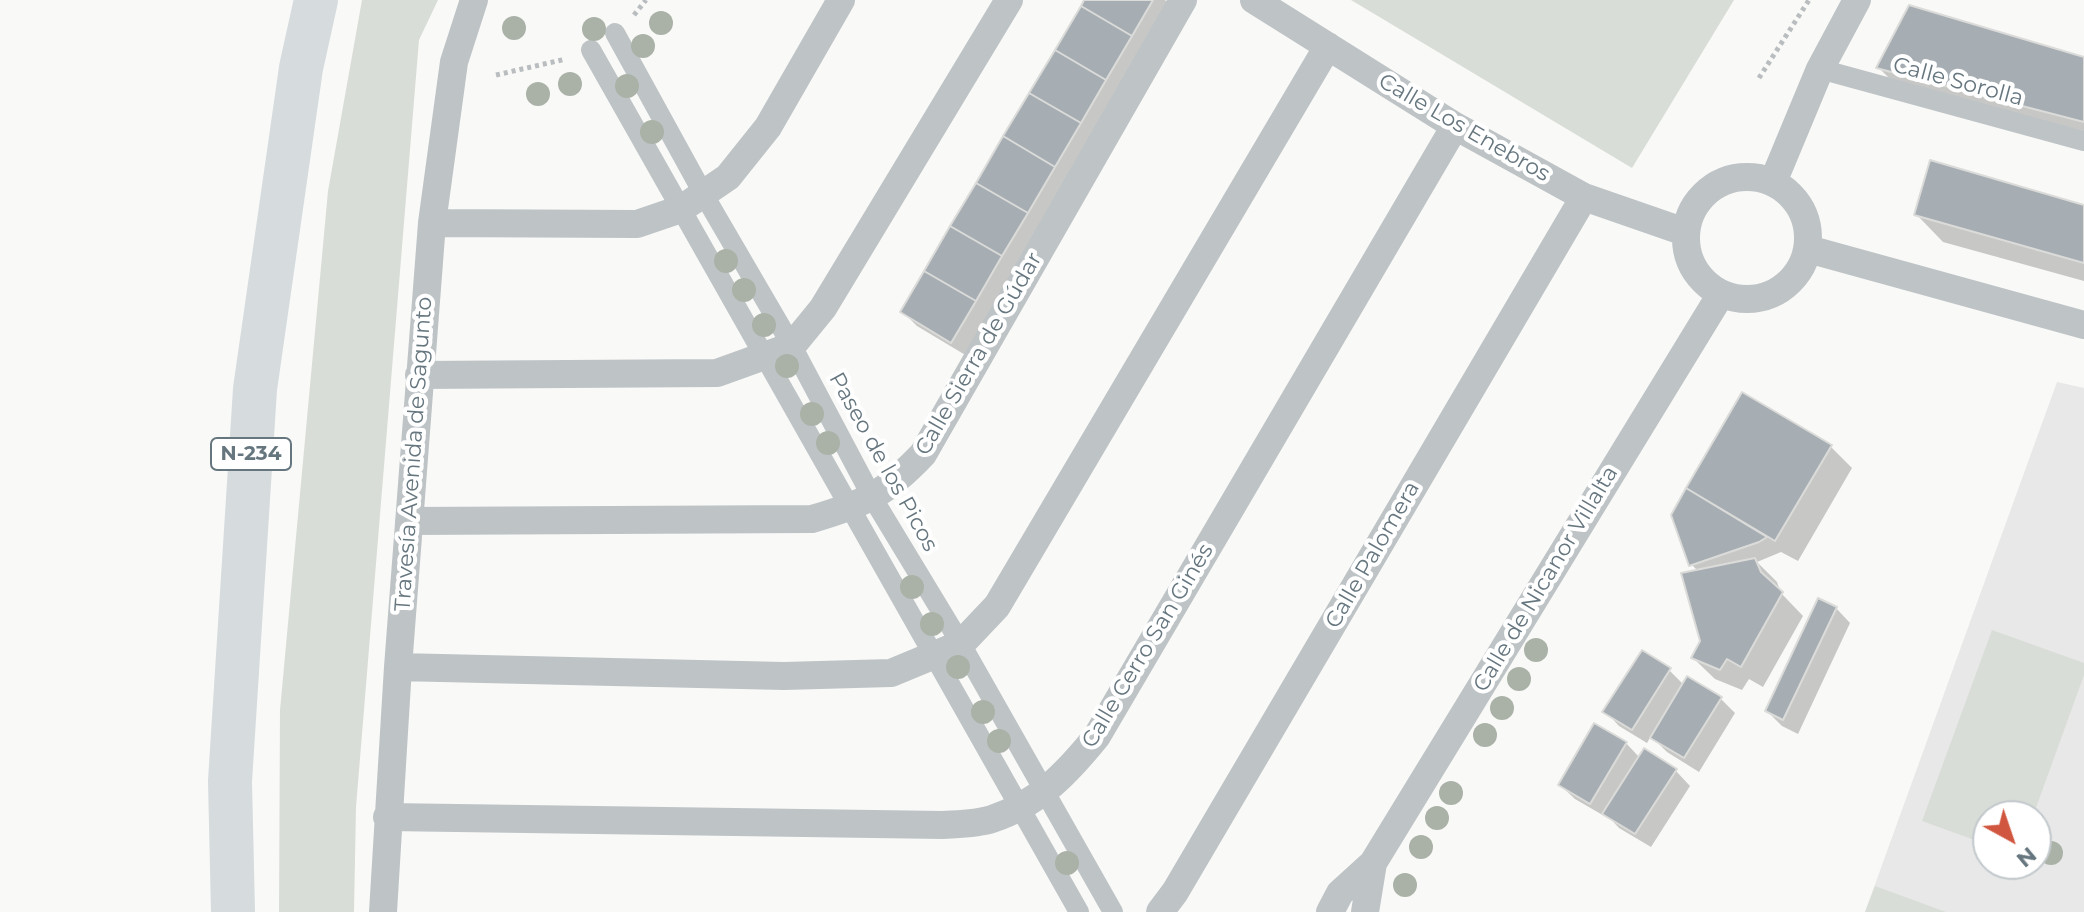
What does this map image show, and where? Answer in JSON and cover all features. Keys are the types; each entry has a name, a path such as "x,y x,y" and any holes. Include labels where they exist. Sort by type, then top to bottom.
{"highway":[{"name":"N-234","path":"233,912 230,781 255,389 301,68 316,0"}],"street":[{"name":"Travesía Avenida de Sagunto","path":"383,912 387,817 432,223 454,62 474,0"},
{"path":"432,223 637,224 692,202 728,177 768,127 841,0"},
{"path":"419,375 717,373 792,346 823,308 1009,0"},
{"name":"Calle Sierra de Gúdar","path":"409,521 812,519 861,503 898,481 923,454 1183,0"},
{"name":"Calle Los Enebros","path":"1254,0 1455,126 1584,197 1685,232"},
{"path":"1773,182 1820,69 1857,0"},
{"name":"Paseo de los Picos","path":"615,33 764,356 861,503 948,649 1043,792 1113,912"},
{"path":"398,667 784,676 891,673 948,649 997,606 1328,46"},
{"name":"Paseo de los Picos","path":"591,50 792,346 861,503"},
{"name":"Calle Sorolla","path":"1820,69 2084,141"},
{"name":"Calle Cerro San Ginés","path":"387,817 943,825 990,820 1020,807 1068,772 1097,736 1455,126"},
{"path":"1754,177 1773,182 1789,193 1802,209 1808,229 1808,249 1802,266 1791,281 1761,299 1743,300 1721,294 1694,271 1686,252 1685,232 1696,205 1716,184 1734,178 1754,177"},
{"name":"Calle Palomera","path":"1160,912 1191,865 1584,197"},
{"path":"1808,249 2084,325"},
{"name":"Calle de Nicanor Villalta","path":"1330,912 1340,893 1373,863 1721,294"},
{"name":"Paseo de los Picos","path":"948,649 1020,807 1079,912"},
{"name":"Calle de Nicanor Villalta","path":"1365,912 1373,863"}],"path":[{"path":"1759,78 1809,0"}],"shaded area":[{"path":"362,0 438,0 419,40 356,807 354,912 279,912 280,710 328,191"},
{"path":"1351,0 1734,0 1632,168"},
{"path":"2057,382 2084,388 2084,912 1865,912"},
{"path":"1992,630 2084,663 2084,675 2039,800 1972,800 1972,839 1922,821"},
{"path":"1875,886 1946,912 1865,912"}],"building":[{"path":"1084,0 1153,0 1132,36 1081,6"},
{"path":"1909,5 2084,57 2084,122 1876,68"},
{"path":"1081,6 1132,36 1106,80 1055,50"},
{"path":"1055,50 1106,80 1081,123 1029,93"},
{"path":"1029,93 1081,123 1055,167 1003,136"},
{"path":"1003,136 1055,167 1028,213 976,183"},
{"path":"1930,160 2084,205 2084,263 1914,215"},
{"path":"976,183 1028,213 1002,256 950,226"},
{"path":"950,226 1002,256 976,301 924,271"},
{"path":"924,271 976,301 951,343 900,312"},
{"path":"1742,392 1832,445 1775,541 1686,488"},
{"path":"1686,488 1767,537 1689,566 1671,515"},
{"path":"1755,558 1761,572 1783,592 1741,667 1727,659 1720,670 1691,658 1700,641 1681,573"},
{"path":"1818,598 1837,607 1783,720 1765,711"},
{"path":"1642,650 1671,668 1632,730 1602,712"},
{"path":"1687,676 1722,697 1684,758 1650,738"},
{"path":"1594,723 1627,742 1590,804 1558,785"},
{"path":"1644,748 1677,769 1635,834 1602,814"}]}
